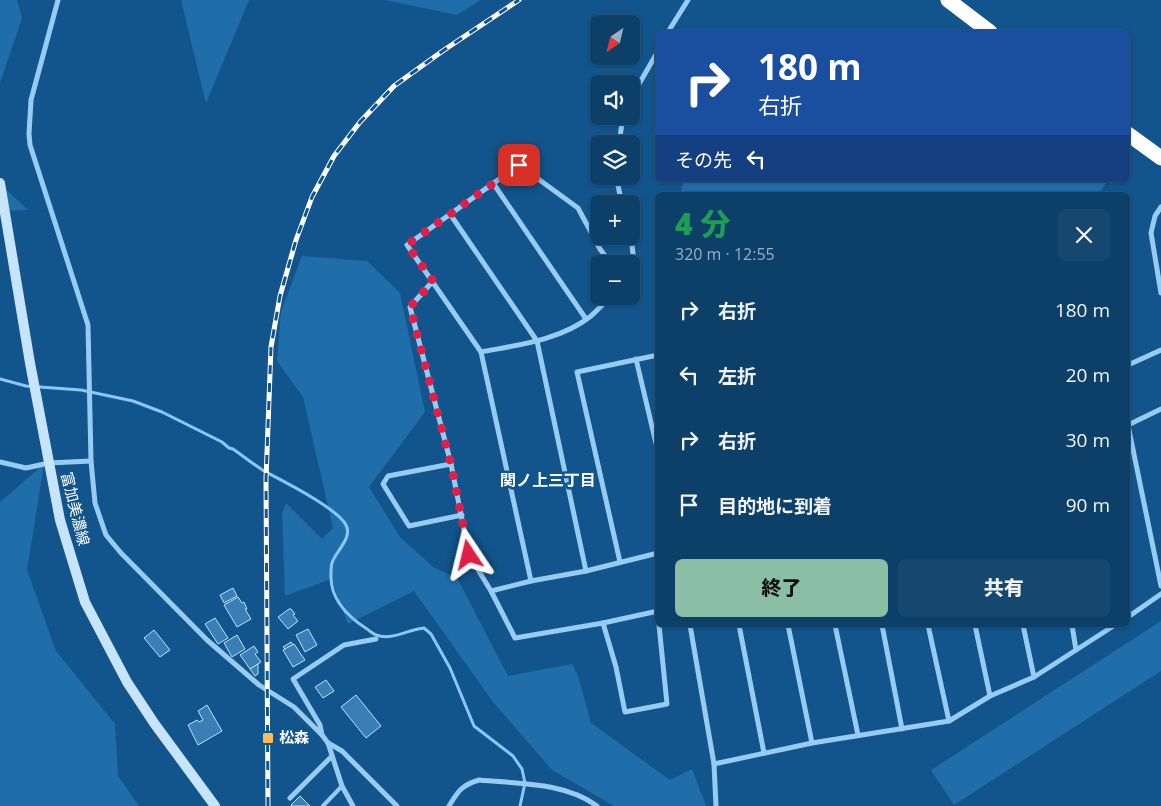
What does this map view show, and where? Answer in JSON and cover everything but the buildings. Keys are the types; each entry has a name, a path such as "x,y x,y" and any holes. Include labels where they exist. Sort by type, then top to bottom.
{"highway":[{"path":"948,0 987,30"},
{"path":"1130,135 1159,156"}],"main road":[{"name":"富加美濃線","path":"0,184 30,363 60,520 85,602 127,682 154,723 215,806"}],"street":[{"path":"58,0 31,100 29,134 30,145 88,325 91,461 95,503 106,535 121,553 214,646 259,686 294,707 328,743 342,751 397,806"},
{"path":"669,30 688,0"},
{"path":"640,82 655,56"},
{"path":"530,580 481,352 407,245 519,165 578,208 604,255"},
{"path":"493,183 586,319"},
{"path":"1161,207 1155,216 1151,233 1161,293"},
{"path":"450,214 537,341 586,571"},
{"path":"433,281 410,307 451,464 469,555 491,591 515,638 603,623 655,612"},
{"path":"481,352 537,341 565,331 591,316 602,305"},
{"path":"1130,364 1161,350"},
{"path":"620,562 577,372 655,356"},
{"path":"636,359 655,439"},
{"path":"1130,424 1161,409"},
{"path":"1130,435 1161,586"},
{"path":"0,462 26,468 49,463 91,461"},
{"path":"451,464 388,476 383,484 409,526 462,515"},
{"path":"491,591 530,580 586,571 655,554"},
{"path":"1130,616 1161,594"},
{"path":"603,623 616,667 626,712 667,704 659,627"},
{"path":"690,627 714,764 716,806"},
{"path":"739,627 764,753"},
{"path":"788,627 812,743"},
{"path":"835,627 858,735"},
{"path":"882,627 902,729"},
{"path":"928,627 949,721"},
{"path":"975,627 990,696"},
{"path":"1023,627 1034,677"},
{"path":"1072,627 1076,650"},
{"path":"714,764 812,743 949,721 990,696 1034,677 1112,627"},
{"path":"322,736 320,725 293,679 344,645 376,639"},
{"path":"328,743 342,786 353,806"},
{"path":"290,798 332,756"},
{"path":"449,806 457,793 466,784 479,780 570,791 585,797 597,806"}],"lane":[{"path":"323,806 342,786"}],"shaded area":[{"path":"0,0 17,0 22,18 0,83"},
{"path":"181,0 249,0 206,103"},
{"path":"385,0 481,0 457,15"},
{"path":"683,182 1106,182 1101,192 681,192"},
{"path":"0,184 28,210 0,211"},
{"path":"302,256 367,261 400,293 425,412 369,487 400,537 433,567 457,578 508,676 572,664 578,676 591,723 670,780 692,769 706,806 614,806 552,770 493,702 414,591 348,624 331,579 285,596 282,513 286,503 322,539 333,528 303,397 277,361 281,312"},
{"path":"44,464 27,570 56,651 115,724 118,776 139,806 0,806 0,502"},
{"path":"1161,621 1161,671 954,805 931,770"}],"waterway":[{"path":"0,379 26,386 81,390 133,401 162,412 222,442 264,471 309,495 341,518 348,530 347,535 331,566 331,584 341,606 353,618 376,635 388,637 424,628 431,634 450,668 474,726 513,756 522,769 525,783 520,806"}],"railway":[{"path":"268,806 266,479 271,347 280,296 296,240 312,197 334,156 360,122 394,86 519,0"}],"place":[{"name":"松森","path":"268,738"}],"district":[{"name":"関ノ上三丁目","path":"548,480"}],"route":[{"path":"469,555 451,464 410,307 433,281 407,245 519,165"}]}
